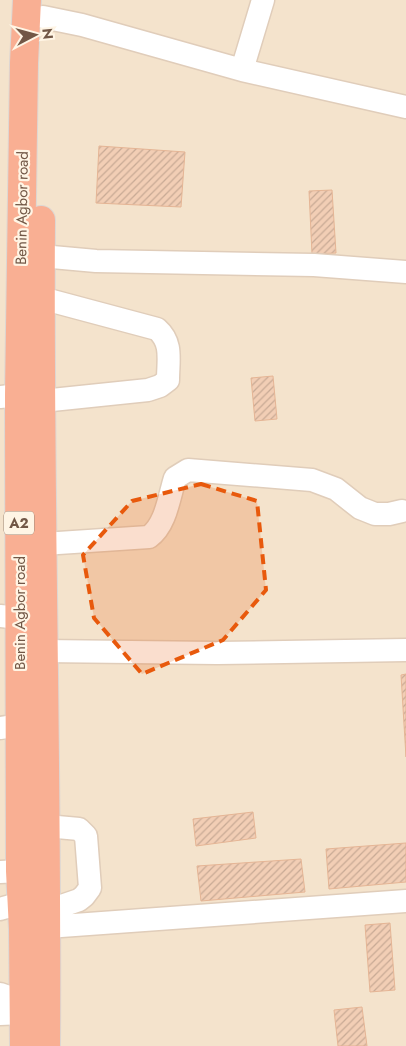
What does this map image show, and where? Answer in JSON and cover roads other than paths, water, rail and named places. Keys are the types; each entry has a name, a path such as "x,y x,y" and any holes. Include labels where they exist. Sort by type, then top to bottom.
{"highway":[{"name":"Benin Agbor road","path":"38,6 41,298 20,398 43,544 47,919 46,1046"},
{"name":"Benin Agbor road","path":"24,1046 12,1006 10,617 20,398 24,72 38,6"}],"street":[{"path":"242,70 263,0"},
{"path":"38,6 82,25 242,70 406,107"},
{"path":"41,256 96,261 314,265 406,272"},
{"path":"20,398 148,390 160,386 168,380 169,346 166,336 157,329 41,298"},
{"path":"43,544 149,537 155,533 162,519 175,478 188,470 312,480 336,489 360,508 376,514 402,511"},
{"path":"43,651 217,653 406,650"},
{"path":"46,826 79,829 86,836 90,888 84,896 47,919"},
{"path":"47,919 406,901"}]}
